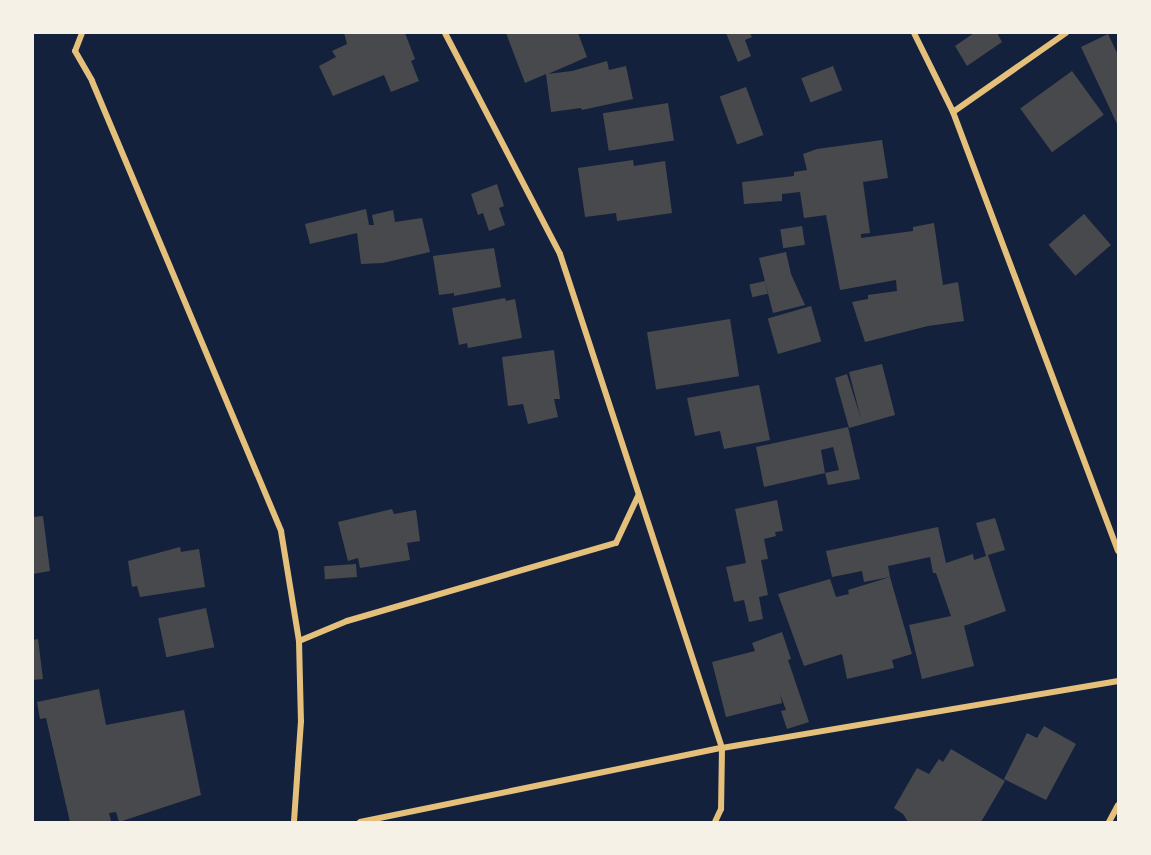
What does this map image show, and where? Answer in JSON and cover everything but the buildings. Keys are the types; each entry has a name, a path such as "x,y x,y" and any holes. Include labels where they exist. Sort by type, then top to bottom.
{"street":[{"path":"82,33 75,51 92,81 281,531 299,641 302,721 294,822"},
{"path":"445,33 560,254 722,747 721,809 715,822"},
{"path":"914,33 953,112 1118,551"},
{"path":"953,112 1066,33"},
{"path":"299,641 347,621 616,543 639,496"},
{"path":"360,822 722,747 1118,681"},
{"path":"1109,822 1118,805"}]}
